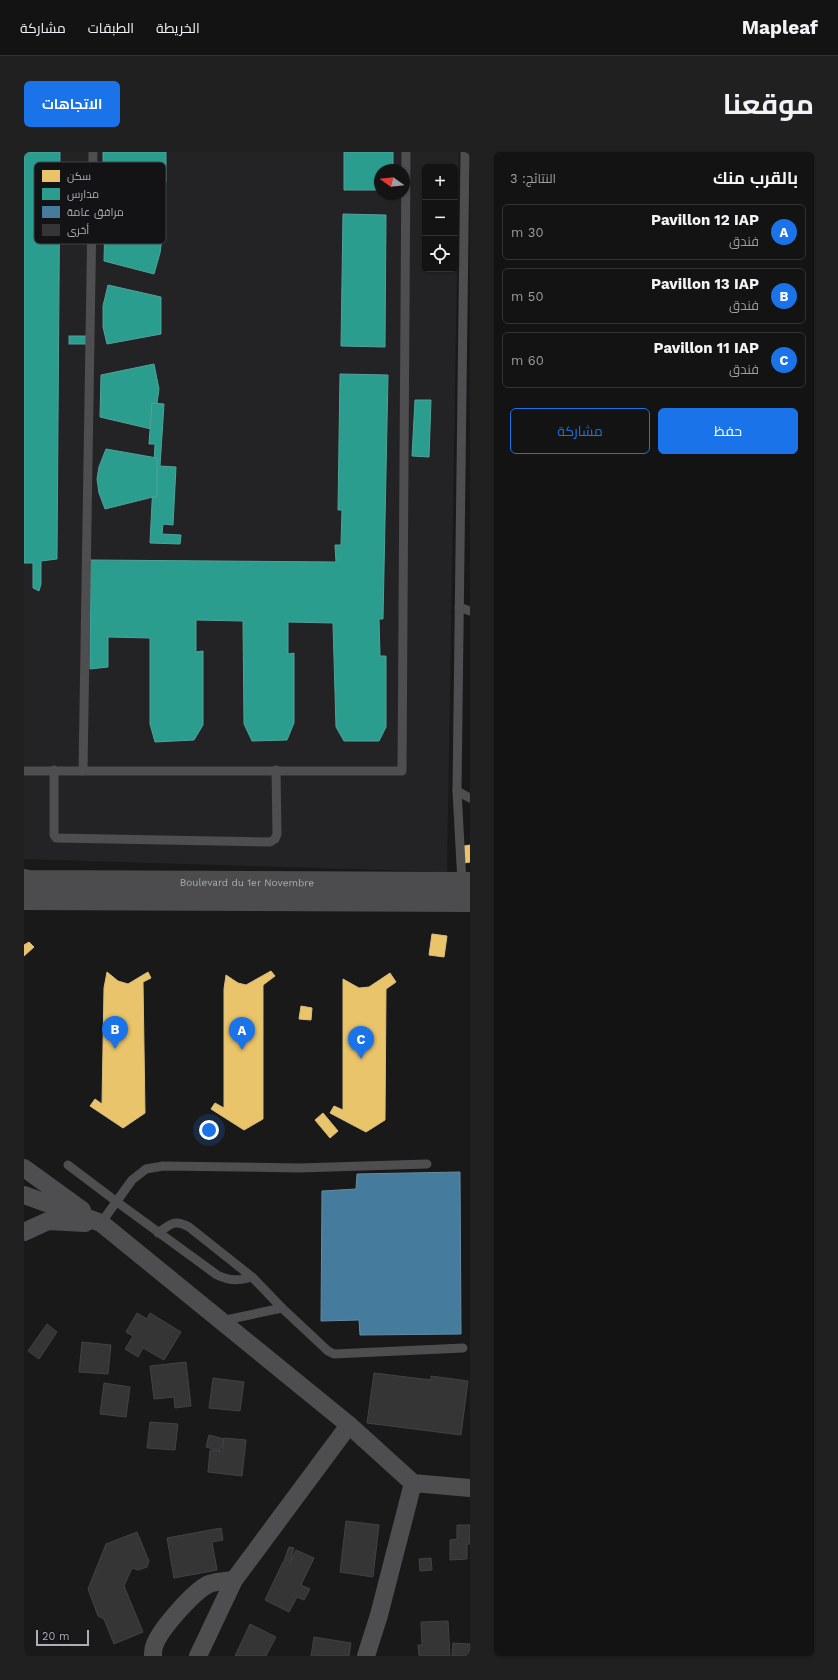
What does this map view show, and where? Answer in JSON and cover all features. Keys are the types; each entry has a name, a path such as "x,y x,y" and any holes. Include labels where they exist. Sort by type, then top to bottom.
{"main road":[{"name":"Boulevard du 1er Novembre","path":"24,880 36,882 467,889"},
{"name":"Boulevard du 1er Novembre","path":"24,899 467,889"}],"street":[{"path":"24,1168 101,1224 221,1321 349,1425 413,1483 470,1488"},
{"path":"24,1195 101,1224"},
{"path":"24,1232 48,1221 101,1224"},
{"path":"198,1656 234,1580 349,1425"},
{"path":"366,1656 379,1615 413,1483"},
{"path":"153,1656 153,1648 157,1639 177,1612 200,1590 210,1584 234,1580"}],"lane":[{"path":"93,152 93,162"},
{"path":"24,771 402,771 406,152"},
{"path":"465,152 465,492 459,607 457,791 467,889"},
{"path":"83,771 92,244"},
{"path":"459,607 470,611"},
{"path":"54,770 54,835 56,838 270,842 275,839 277,834 276,770"},
{"path":"457,791 470,798"},
{"path":"101,1224 132,1180 146,1169 163,1166 299,1168 427,1164"},
{"path":"68,1165 217,1274 227,1280 238,1281 252,1277"},
{"path":"158,1232 173,1222 181,1222 189,1227 252,1277 282,1308 328,1351 334,1354 463,1348"},
{"path":"221,1321 282,1308"}],"shaded area":[{"path":"24,152 459,152 458,212 458,164 422,164 422,272 457,272 447,872 24,859"}],"building: سكن":[{"path":"470,845 470,862 464,863 464,846"},
{"path":"432,934 447,936 444,957 429,955"},
{"path":"29,942 34,947 24,956 24,945"},
{"path":"271,971 275,976 263,985 263,1119 244,1130 211,1109 215,1103 224,1108 224,989 226,975 238,983 246,985"},
{"path":"107,972 118,981 128,984 148,972 151,978 143,982 145,1113 123,1128 90,1106 95,1099 102,1104 104,988"},
{"path":"390,973 396,982 386,989 385,1120 366,1132 330,1113 334,1106 343,1110 343,979 359,988 369,987"},
{"path":"301,1006 312,1008 311,1020 299,1019"},
{"path":"323,1113 338,1131 330,1138 315,1120"}],"building: مدارس":[{"path":"24,152 60,152 60,162 34,162 34,244 59,244 57,559 41,561 41,584 39,591 33,588 33,563 24,563"},
{"path":"103,152 166,152 166,162 103,162"},
{"path":"344,152 393,152 393,164 374,164 374,190 344,190"},
{"path":"343,214 386,215 385,347 341,346"},
{"path":"104,244 161,244 154,274 104,261"},
{"path":"108,285 161,297 161,334 107,344 103,327 103,306"},
{"path":"69,336 93,336 93,344 69,344"},
{"path":"154,364 159,389 151,429 100,417 101,375"},
{"path":"340,374 388,375 383,619 379,619 380,656 386,656 386,727 379,741 344,741 336,727 333,623 288,622 288,654 294,653 294,723 287,740 252,741 244,724 243,621 196,620 196,652 203,651 203,725 194,740 155,742 150,724 150,638 108,637 108,667 90,669 90,560 336,562 335,545 341,545 342,510 338,510"},
{"path":"415,400 431,400 429,457 412,456"},
{"path":"152,403 164,404 160,466 176,467 173,525 163,524 162,534 181,535 180,544 150,543 155,444 149,444"},
{"path":"106,449 157,458 157,496 105,509 99,493 97,479 99,467"}],"building: مرافق عامة":[{"path":"460,1172 461,1334 360,1335 359,1320 321,1321 322,1191 356,1189 357,1174"}],"building: أخرى":[{"path":"137,1313 147,1319 150,1313 181,1332 164,1360 143,1348 138,1357 125,1349 133,1336 126,1332"},
{"path":"47,1324 57,1332 39,1359 28,1351"},
{"path":"82,1342 111,1345 108,1374 79,1372"},
{"path":"186,1362 191,1406 175,1408 174,1397 154,1399 150,1366"},
{"path":"374,1373 431,1380 431,1376 468,1381 461,1435 367,1423"},
{"path":"213,1378 244,1382 240,1411 209,1408"},
{"path":"104,1383 130,1387 126,1417 100,1414"},
{"path":"150,1422 178,1424 175,1450 147,1448"},
{"path":"209,1435 224,1439 220,1451 206,1447"},
{"path":"224,1438 246,1440 242,1476 208,1472 210,1450 222,1452"},
{"path":"346,1521 379,1525 373,1577 340,1572"},
{"path":"457,1525 470,1525 470,1544 467,1544 467,1559 450,1560 450,1540 457,1539"},
{"path":"221,1528 223,1540 212,1542 217,1570 174,1578 167,1538"},
{"path":"137,1532 149,1561 147,1567 138,1570 132,1568 124,1586 143,1632 114,1644 104,1619 98,1616 88,1589 106,1544"},
{"path":"289,1547 294,1548 290,1563 284,1561"},
{"path":"296,1550 314,1558 301,1585 310,1589 304,1600 297,1597 289,1612 265,1600 283,1562 289,1565"},
{"path":"431,1558 432,1570 420,1571 419,1559"},
{"path":"448,1621 450,1656 419,1656 418,1645 422,1645 421,1622"},
{"path":"250,1624 276,1637 266,1656 235,1656"},
{"path":"314,1637 351,1643 349,1656 311,1656"},
{"path":"453,1643 470,1644 470,1656 452,1656"}],"place":[{"name":"Pavillon 13 IAP","path":"115,1049"},
{"name":"Pavillon 12 IAP","path":"242,1050"},
{"name":"Pavillon 11 IAP","path":"361,1059"}]}
